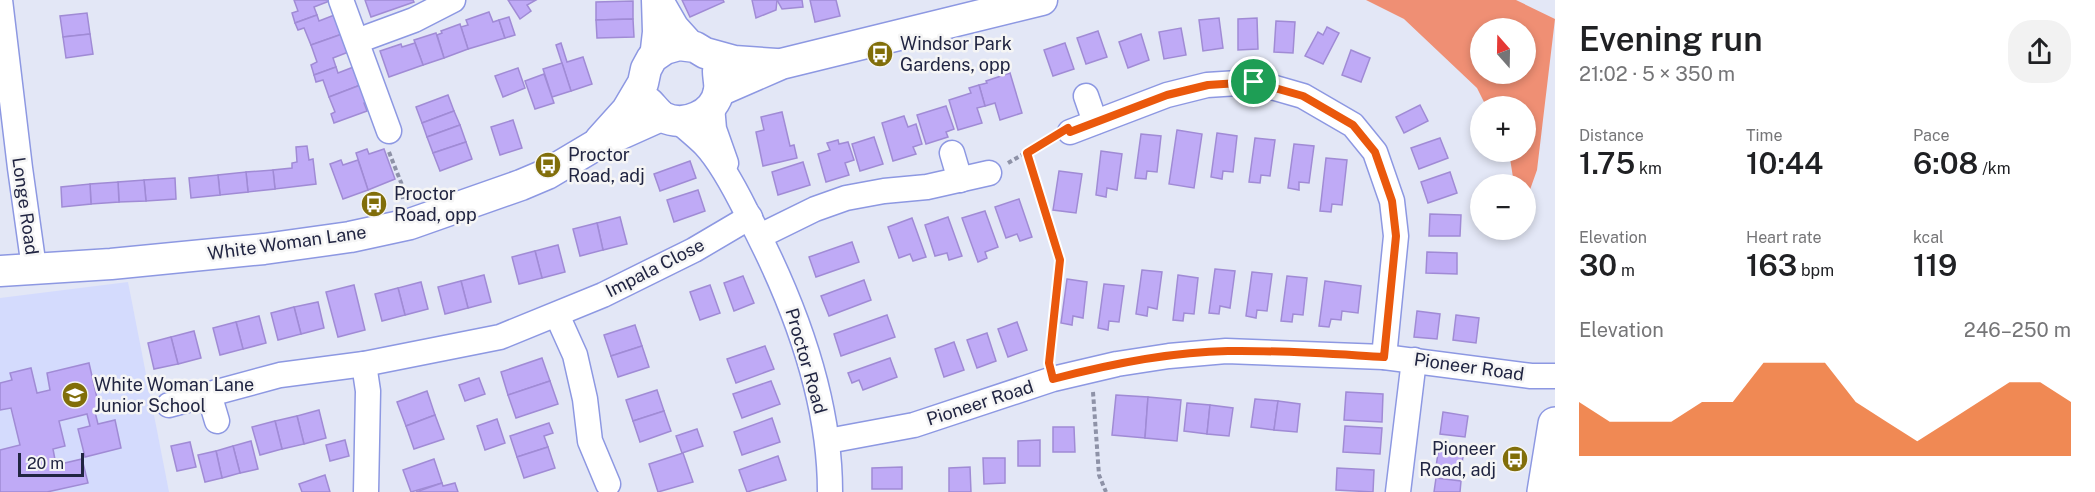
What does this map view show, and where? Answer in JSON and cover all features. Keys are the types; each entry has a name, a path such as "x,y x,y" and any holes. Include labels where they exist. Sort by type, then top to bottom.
{"main road":[{"path":"1544,492 1555,424"}],"street":[{"name":"Longe Road","path":"0,0 34,268"},
{"path":"341,0 357,41 387,137"},
{"path":"357,41 414,20 453,0"},
{"path":"654,0 655,32 648,71 649,103 670,119"},
{"path":"661,0 676,26 718,71 716,99"},
{"name":"White Woman Lane","path":"0,271 111,264 264,249 350,237 410,224 522,185 547,174 594,146 670,119 697,118 716,99 781,64 1003,4 1042,0"},
{"name":"White Woman Lane","path":"594,146 627,110 648,71 665,49 679,45 734,61 781,64"},
{"path":"1070,132 1167,95 1208,85 1254,82 1303,96 1353,125 1375,152 1392,201 1396,236 1384,357"},
{"path":"1086,96 1095,122"},
{"name":"Proctor Road","path":"716,99 714,129 736,191"},
{"name":"Proctor Road","path":"670,119 706,146 736,191 755,227 789,304 816,385 828,441 830,492"},
{"path":"952,153 960,180"},
{"path":"755,227 846,198 884,191 927,187 989,172"},
{"name":"Impala Close","path":"169,405 280,375 364,364 500,337 557,315 694,250 755,227"},
{"path":"557,315 575,355 585,399 590,441 608,484"},
{"name":"Pioneer Road","path":"828,441 914,425 1053,379 1089,370 1169,356 1226,351 1384,357 1531,376 1555,376"},
{"path":"1398,492 1414,360"},
{"path":"364,364 368,391 366,492"},
{"path":"209,394 217,421"}],"path":[{"path":"989,172 1027,153 1068,128 1070,132"},
{"path":"387,137 402,185 405,212 410,224"},
{"path":"1027,153 1060,260 1049,363 1053,379"},
{"path":"1089,370 1100,475 1106,492"}],"shaded area":[{"path":"1366,0 1516,0 1555,19 1536,174 1512,174 1511,162 1536,162 1536,96 1481,96 1473,84 1536,84 1536,18 1470,18 1470,81 1404,19"},
{"name":"White Woman Lane Junior School","path":"128,282 169,492 0,492 0,298"}],"building":[{"path":"294,0 332,0 314,7 317,15 295,23 292,13 298,11"},
{"path":"365,0 413,0 414,2 371,17"},
{"path":"508,0 536,0 527,5 531,11 520,19"},
{"path":"682,0 723,0 724,2 690,17"},
{"path":"752,0 777,0 776,10 756,18"},
{"path":"777,0 802,0 803,7 782,9"},
{"path":"810,0 836,0 840,16 815,22"},
{"path":"633,1 633,19 596,20 596,2"},
{"path":"489,12 493,22 499,20 505,38 468,49 461,27 468,25 466,20"},
{"path":"87,13 90,34 63,37 60,16"},
{"path":"337,14 345,33 311,45 304,28 298,30 295,23 317,15 319,21"},
{"path":"509,17 515,35 505,38 499,20"},
{"path":"1219,18 1223,48 1203,51 1199,20"},
{"path":"1257,18 1258,49 1238,50 1238,19"},
{"path":"633,19 634,37 597,38 596,20"},
{"path":"1276,21 1295,22 1293,53 1274,52"},
{"path":"460,24 468,49 444,58 437,35 442,33 441,31"},
{"path":"1327,27 1339,33 1323,64 1305,56 1318,32 1323,35"},
{"path":"1181,28 1186,55 1164,59 1159,32"},
{"path":"1098,31 1107,57 1086,64 1077,38"},
{"path":"345,33 351,51 333,58 336,67 314,75 311,65 317,62 311,45"},
{"path":"436,33 444,58 423,65 414,40"},
{"path":"90,34 93,54 66,58 63,37"},
{"path":"1141,34 1149,60 1128,68 1119,42"},
{"path":"415,43 423,65 389,77 380,51 401,44 402,47"},
{"path":"561,43 567,62 583,57 592,84 571,91 556,45"},
{"path":"1065,43 1074,69 1053,76 1044,50"},
{"path":"1351,50 1370,58 1361,82 1342,75"},
{"path":"562,63 571,91 552,97 543,69"},
{"path":"356,66 363,84 329,97 323,80 316,82 314,75 336,67 338,73"},
{"path":"518,68 525,88 503,97 495,76"},
{"path":"1010,73 1022,113 1000,120 995,103 985,106 979,85"},
{"path":"544,74 554,103 535,109 525,81"},
{"path":"363,84 369,100 364,103 367,111 334,123 331,114 335,112 329,97"},
{"path":"979,85 985,106 977,108 982,123 958,130 949,100 971,93 969,88"},
{"path":"448,95 454,111 422,123 416,107"},
{"path":"1420,105 1428,121 1404,133 1396,117"},
{"path":"946,106 954,129 946,132 948,137 926,144 917,115"},
{"path":"454,111 460,125 427,137 422,123"},
{"path":"782,112 790,146 794,145 797,158 763,166 756,132 764,130 761,117"},
{"path":"904,116 908,127 916,124 922,144 913,147 916,154 893,161 882,123"},
{"path":"513,120 522,148 500,155 491,127"},
{"path":"460,125 466,142 433,153 427,137"},
{"path":"1177,130 1202,134 1194,188 1169,184"},
{"path":"1217,133 1237,136 1233,172 1223,171 1222,179 1211,177"},
{"path":"1141,134 1161,136 1157,172 1147,171 1146,179 1135,178"},
{"path":"874,137 883,164 860,171 852,144"},
{"path":"1255,138 1275,140 1270,176 1261,175 1260,183 1249,182"},
{"path":"1440,138 1448,158 1419,169 1411,148"},
{"path":"838,140 839,144 848,142 854,160 845,163 849,175 826,182 818,154 830,150 827,143"},
{"path":"466,142 472,159 440,171 433,153"},
{"path":"1294,144 1314,146 1309,183 1299,182 1299,190 1288,188"},
{"path":"307,146 309,160 313,159 316,184 275,189 273,170 292,168 292,163 297,162 296,147"},
{"path":"367,149 369,154 384,149 395,179 368,190 356,153"},
{"path":"1101,151 1122,154 1117,190 1107,188 1106,197 1096,195"},
{"path":"1326,158 1347,160 1342,205 1332,204 1331,212 1320,211"},
{"path":"341,160 343,165 358,160 368,190 343,199 330,164"},
{"path":"690,161 696,178 660,191 654,174"},
{"path":"803,162 810,185 778,195 772,172"},
{"path":"273,170 275,189 248,192 246,172"},
{"path":"1059,171 1082,174 1076,213 1053,210"},
{"path":"246,172 248,192 220,195 218,175"},
{"path":"1450,172 1457,193 1428,203 1421,182"},
{"path":"218,175 220,195 191,198 189,178"},
{"path":"175,178 176,199 146,201 144,180"},
{"path":"144,180 146,201 119,202 118,182"},
{"path":"118,182 119,202 91,204 90,184"},
{"path":"90,184 91,204 62,207 61,187"},
{"path":"698,190 705,211 674,222 667,200"},
{"path":"1019,199 1032,237 1020,241 1017,234 1006,238 995,207"},
{"path":"985,211 998,247 985,252 987,258 978,262 962,218"},
{"path":"1430,214 1461,215 1460,236 1429,236"},
{"path":"620,217 627,244 603,250 597,223"},
{"path":"948,217 962,256 949,260 947,253 935,256 925,225"},
{"path":"912,218 926,257 913,261 910,254 899,258 888,227"},
{"path":"597,223 603,250 580,256 573,229"},
{"path":"852,242 859,262 816,277 809,257"},
{"path":"558,245 565,272 542,278 535,251"},
{"path":"535,251 542,278 519,284 512,257"},
{"path":"1427,252 1457,253 1457,274 1426,273"},
{"path":"1215,269 1235,271 1230,308 1220,306 1219,314 1209,313"},
{"path":"1142,270 1162,272 1157,309 1148,307 1147,316 1136,314"},
{"path":"1252,272 1272,274 1267,311 1257,310 1256,318 1246,316"},
{"path":"484,275 491,302 468,308 461,281"},
{"path":"1178,275 1198,278 1194,314 1184,313 1183,321 1173,320"},
{"path":"743,276 754,303 734,311 724,283"},
{"path":"1287,276 1307,278 1303,315 1293,314 1292,322 1281,321"},
{"path":"1067,279 1087,282 1083,318 1073,316 1072,325 1061,323"},
{"path":"864,280 871,300 829,316 821,296"},
{"path":"461,281 468,308 445,314 438,287"},
{"path":"1325,281 1361,286 1358,313 1342,311 1341,320 1331,319 1329,327 1319,326"},
{"path":"421,282 428,309 405,315 398,288"},
{"path":"1104,284 1124,286 1119,322 1109,321 1108,330 1098,328"},
{"path":"354,285 365,330 338,337 326,292"},
{"path":"710,285 720,313 700,320 690,292"},
{"path":"398,288 405,315 382,321 375,294"},
{"path":"318,302 324,328 301,334 294,307"},
{"path":"294,307 301,334 278,340 271,313"},
{"path":"1417,311 1440,314 1437,339 1414,337"},
{"path":"887,315 895,337 841,356 834,334"},
{"path":"1456,315 1479,318 1476,343 1453,340"},
{"path":"259,316 266,343 243,349 236,322"},
{"path":"236,322 243,349 220,355 213,328"},
{"path":"1017,322 1027,350 1008,357 998,329"},
{"path":"635,325 642,346 611,356 604,335"},
{"path":"194,331 201,358 178,364 171,337"},
{"path":"987,333 996,361 977,368 967,340"},
{"path":"171,337 178,364 154,369 148,343"},
{"path":"954,342 964,370 944,377 935,349"},
{"path":"642,346 649,367 618,377 611,356"},
{"path":"765,346 774,369 736,383 727,359"},
{"path":"542,358 550,381 508,395 501,372"},
{"path":"890,358 897,377 863,390 859,380 852,383 848,373"},
{"path":"89,363 100,411 95,412 98,424 115,420 121,448 85,457 78,429 90,426 87,414 59,421 65,446 53,449 56,465 82,459 88,483 47,492 0,492 0,450 20,445 11,408 0,410 0,383 12,380 10,373 31,368 37,393 50,390 47,373"},
{"path":"479,378 485,394 465,401 459,385"},
{"path":"550,381 558,404 516,418 508,395"},
{"path":"771,381 780,404 742,418 733,394"},
{"path":"657,390 664,411 633,421 626,400"},
{"path":"427,391 435,415 406,426 397,402"},
{"path":"1346,392 1383,394 1382,422 1344,420"},
{"path":"1116,395 1148,397 1145,438 1112,435"},
{"path":"1148,397 1181,400 1177,441 1145,438"},
{"path":"1255,399 1278,401 1274,430 1251,427"},
{"path":"1278,401 1300,404 1297,432 1274,430"},
{"path":"1187,403 1210,405 1207,434 1184,431"},
{"path":"1210,405 1233,408 1229,436 1207,434"},
{"path":"319,410 326,438 304,444 297,416"},
{"path":"664,411 671,431 640,442 633,421"},
{"path":"1443,412 1468,416 1465,437 1440,434"},
{"path":"435,415 444,439 414,449 406,426"},
{"path":"297,416 304,444 282,449 275,421"},
{"path":"772,418 780,442 742,455 734,432"},
{"path":"497,419 505,443 485,450 477,426"},
{"path":"275,421 282,449 260,455 252,427"},
{"path":"549,423 553,433 544,436 548,447 517,457 510,436"},
{"path":"1345,426 1382,428 1380,454 1343,452"},
{"path":"1053,427 1074,427 1075,452 1053,452"},
{"path":"697,429 703,446 682,453 676,436"},
{"path":"345,440 349,456 330,461 326,445"},
{"path":"1040,440 1040,466 1018,466 1018,441"},
{"path":"251,441 258,469 240,473 233,446"},
{"path":"190,442 196,467 177,471 171,446"},
{"path":"233,446 240,473 222,478 216,451"},
{"path":"1439,446 1464,449 1461,471 1436,467"},
{"path":"548,447 555,468 524,478 517,457"},
{"path":"216,451 222,478 205,482 198,455"},
{"path":"683,453 693,482 658,492 649,464"},
{"path":"778,456 786,480 747,492 739,470"},
{"path":"983,458 1005,458 1005,483 984,484"},
{"path":"434,459 442,483 411,492 403,470"},
{"path":"902,467 902,489 872,489 872,468"},
{"path":"970,467 971,492 949,492 949,468"},
{"path":"1337,468 1374,470 1373,492 1336,490"},
{"path":"325,475 330,492 302,492 299,484"},
{"path":"1436,478 1461,481 1460,492 1434,492"},
{"path":"442,483 443,486 455,483 458,492 416,492"}],"place":[{"name":"Windsor Park Gardens, opp","path":"880,54"},
{"name":"Proctor Road, adj","path":"548,165"},
{"name":"Proctor Road, opp","path":"374,204"},
{"name":"White Woman Lane Junior School","path":"75,395"},
{"name":"Pioneer Road, adj","path":"1515,459"}],"route":[{"path":"1254,82 1303,96 1353,125 1375,152 1392,201 1396,236 1384,357 1226,351 1117,364 1053,379 1049,363 1060,260 1027,153 1068,128 1070,132 1167,95 1208,85 1254,82"}]}
